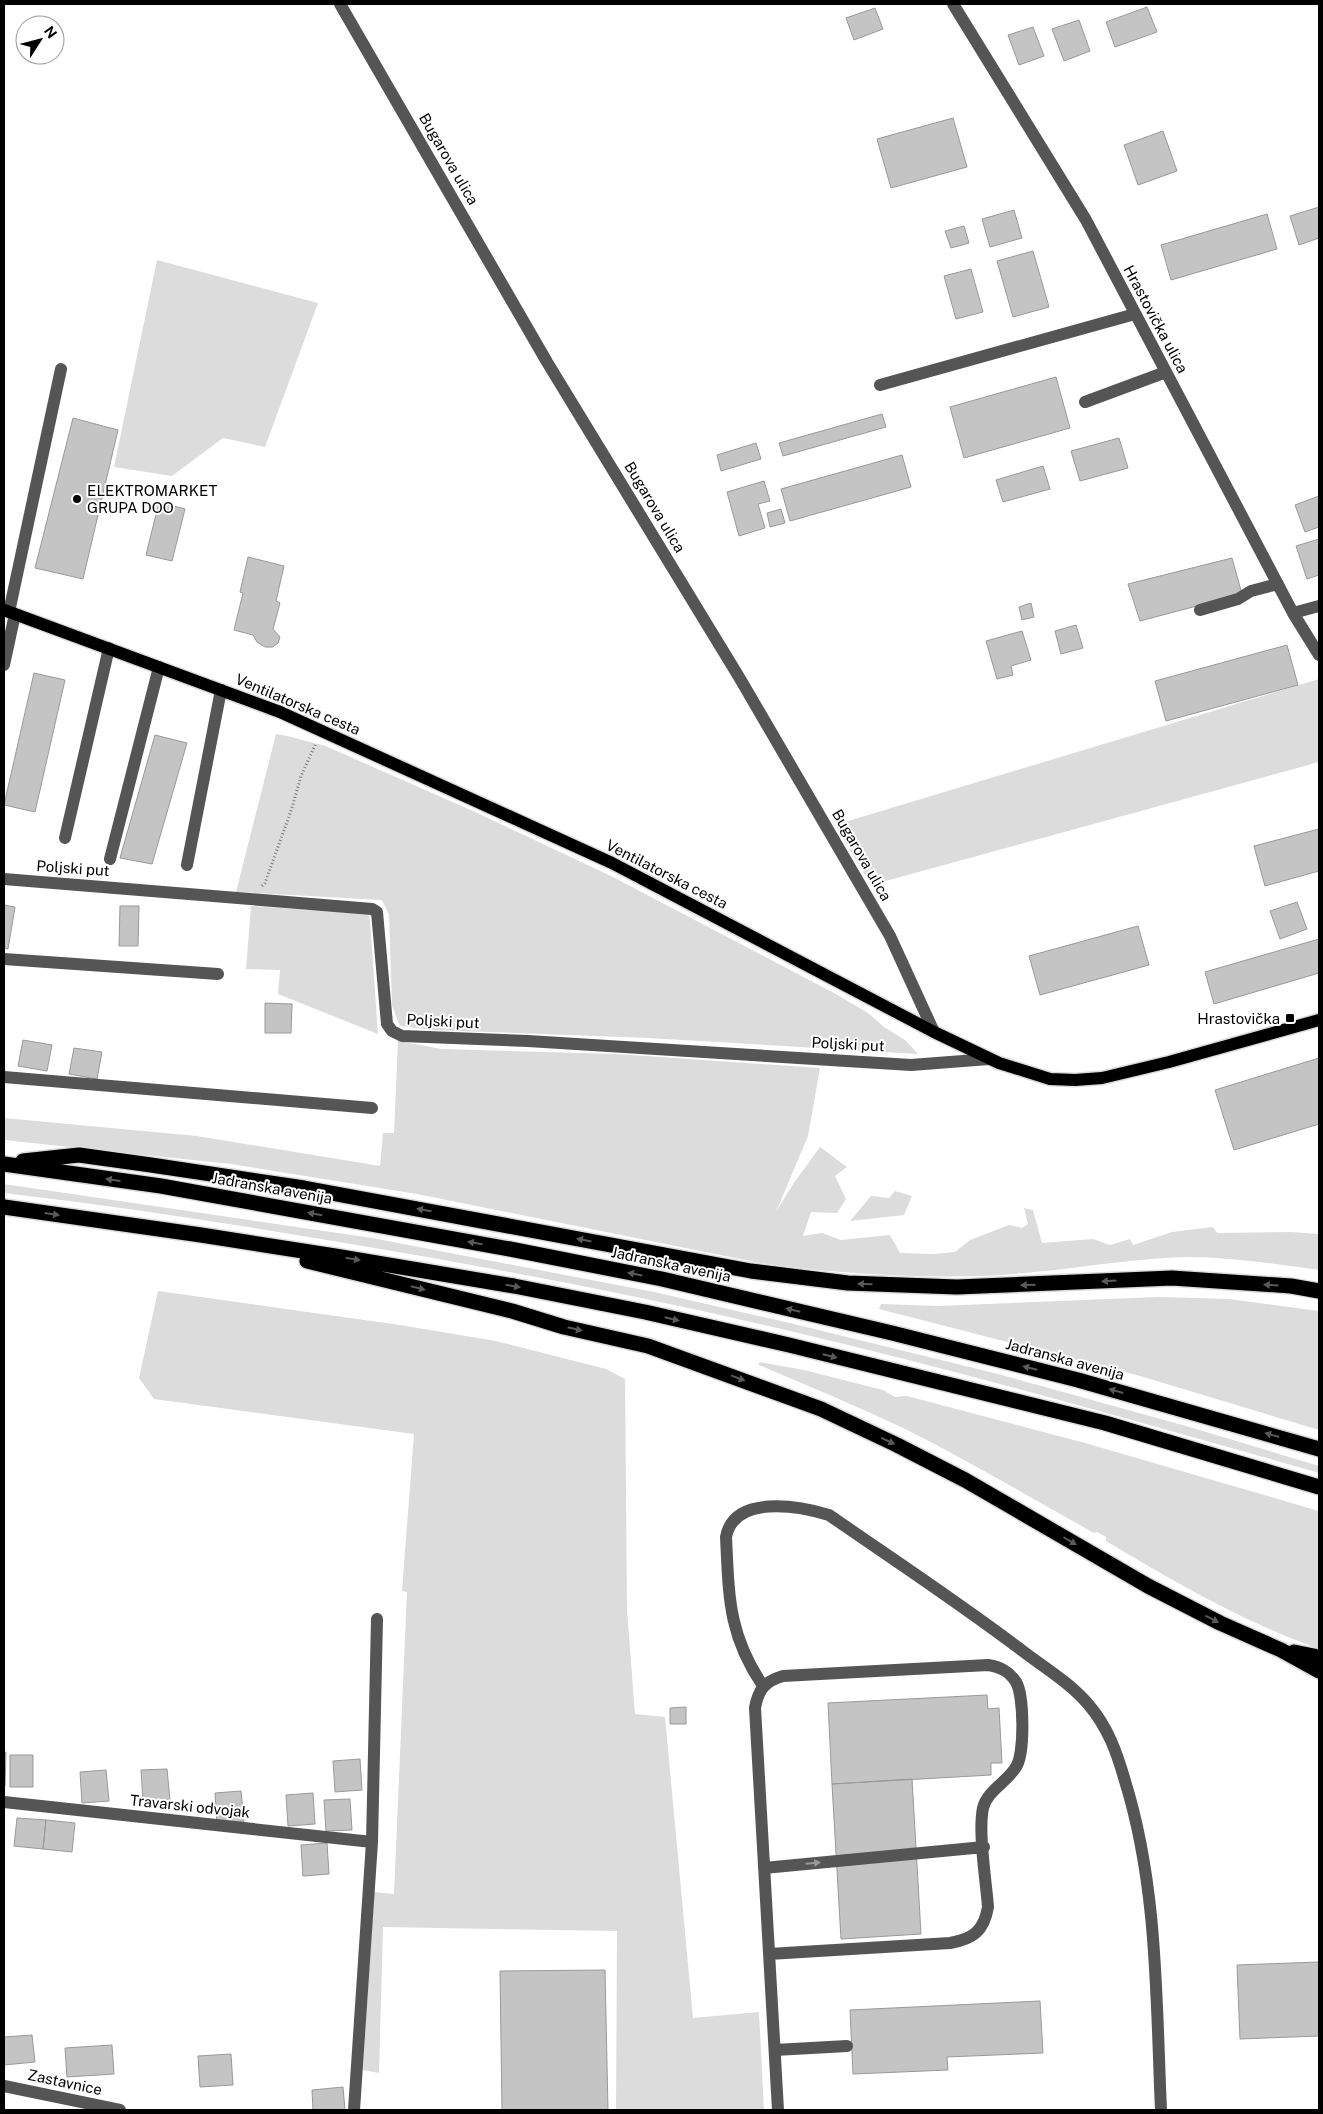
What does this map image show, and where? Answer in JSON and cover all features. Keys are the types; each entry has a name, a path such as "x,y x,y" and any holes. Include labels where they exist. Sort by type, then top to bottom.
{"highway":[{"path":"4,1164 79,1156 151,1165 304,1188 752,1271 848,1283 957,1287 1172,1278 1291,1286 1319,1291"},
{"name":"Jadranska avenija","path":"4,1164 161,1186 510,1249 662,1279 892,1333 1078,1380 1319,1449"},
{"path":"4,1207 201,1235 514,1286 654,1315 1105,1423 1319,1487"},
{"path":"201,1235 512,1311 564,1327 648,1346 820,1409 897,1445 965,1480 1156,1590 1220,1623 1281,1650 1319,1671"},
{"path":"1281,1650 1319,1657"}],"main road":[{"name":"Ventilatorska cesta","path":"9,612 280,712 612,863 934,1032 989,1058 1050,1079 1102,1078 1169,1062 1319,1020"}],"street":[{"name":"Bugarova ulica","path":"340,4 548,362 739,676 890,936 934,1032"},
{"name":"Hrastovička ulica","path":"953,4 1086,220 1293,613 1319,655"},
{"path":"880,385 1135,314"},
{"path":"4,665 9,612 61,369"},
{"path":"1085,402 1166,372"},
{"path":"1200,610 1238,599 1252,591 1278,584"},
{"path":"1293,613 1319,606"},
{"path":"65,838 109,648"},
{"path":"110,859 159,667"},
{"path":"187,865 221,690"},
{"name":"Poljski put","path":"4,879 372,909 376,912 387,1024 392,1031 402,1036 911,1064 989,1058"},
{"path":"4,959 218,974"},
{"path":"4,1077 372,1108"},
{"path":"763,1686 747,1658 731,1617 726,1537 728,1528 743,1512 762,1506 815,1511 829,1515 1008,1640 1074,1690 1088,1704 1104,1726 1114,1745 1135,1813 1144,1859 1152,1917 1161,2110"},
{"path":"354,2110 372,1842 376,1619"},
{"path":"769,1954 950,1943 962,1941 973,1936 986,1921 988,1907 982,1822 983,1807 992,1792 1017,1767 1022,1752 1020,1692 1012,1676 1000,1667 988,1665 783,1676 772,1679 763,1686 757,1695 755,1708 769,1954 775,2050 778,2110"},
{"name":"Travarski odvojak","path":"4,1802 372,1842"},
{"path":"764,1868 984,1847"},
{"path":"775,2050 847,2046"},
{"name":"Zastavnice","path":"4,2086 120,2110"}],"path":[{"path":"250,899 265,883 292,808 301,776 321,731"}],"shaded area":[{"path":"157,260 318,303 265,447 223,438 172,476 114,467"},
{"path":"1319,679 1319,762 871,885 835,825"},
{"path":"276,734 323,745 473,811 611,876 834,993 868,1013 884,1027 905,1040 918,1054 648,1038 433,1030 400,1026 392,1006 389,915 382,900 236,892"},
{"path":"251,906 368,914 378,1034 278,994 280,970 246,969"},
{"path":"398,1041 442,1049 617,1054 820,1068 808,1136 776,1212 793,1184 820,1147 847,1167 835,1176 846,1199 837,1213 811,1212 803,1236 822,1233 841,1240 890,1235 900,1253 933,1254 955,1252 970,1240 1009,1225 1022,1228 1028,1224 1024,1208 1033,1210 1042,1243 1093,1239 1110,1245 1130,1239 1133,1245 1172,1232 1213,1227 1217,1233 1291,1232 1319,1234 1319,1270 1270,1263 1187,1257 979,1276 869,1274 814,1270 760,1263 417,1194 231,1164 4,1140 4,1118 197,1136 380,1166 383,1133 394,1133"},
{"path":"4,1184 372,1238 654,1292 998,1374 1186,1426 1319,1466 1319,1473 989,1381 790,1331 679,1306 513,1273 345,1243 175,1216 4,1193"},
{"path":"895,1191 912,1196 904,1215 850,1221 871,1196 889,1198"},
{"path":"158,1291 400,1325 496,1341 606,1369 625,1379 627,1610 635,1714 665,1717 693,2018 759,2012 764,2110 616,2110 617,1931 383,1927 379,2073 363,2070 374,1892 394,1894 407,1592 402,1591 414,1434 154,1399 139,1378"},
{"path":"1158,1297 1229,1299 1319,1311 1319,1430 1140,1376 879,1309 881,1304 938,1306"},
{"path":"759,1362 804,1370 883,1390 895,1397 907,1396 1085,1443 1319,1511 1319,1649 1237,1614 1210,1600 1106,1541 1106,1537 1097,1532 1094,1533 929,1441 869,1412 759,1365"}],"building":[{"path":"1147,7 1157,32 1115,47 1106,22"},
{"path":"875,8 883,29 854,40 846,18"},
{"path":"1079,20 1090,51 1064,61 1052,29"},
{"path":"1033,27 1044,56 1019,65 1008,35"},
{"path":"953,118 967,167 891,188 877,139"},
{"path":"1163,131 1177,171 1138,185 1124,145"},
{"path":"1319,207 1319,238 1299,245 1290,216"},
{"path":"1014,210 1022,238 990,247 982,219"},
{"path":"1267,214 1277,249 1171,280 1161,245"},
{"path":"964,226 969,243 951,248 945,231"},
{"path":"1033,251 1049,307 1013,317 997,261"},
{"path":"971,269 983,312 956,319 944,276"},
{"path":"1056,377 1070,428 964,458 950,407"},
{"path":"882,414 886,427 783,456 779,443"},
{"name":"ELEKTROMARKET GRUPA DOO","path":"73,418 118,430 83,579 35,568"},
{"path":"1119,438 1128,468 1080,481 1071,451"},
{"path":"756,443 761,459 721,471 717,455"},
{"path":"902,455 911,487 790,521 781,489"},
{"path":"1043,466 1050,489 1003,502 996,480"},
{"path":"764,481 770,501 758,504 765,528 739,536 727,492"},
{"path":"1319,496 1319,527 1305,532 1295,505"},
{"path":"159,502 185,509 172,561 146,555"},
{"path":"781,509 785,523 770,527 767,513"},
{"path":"1319,539 1319,575 1307,579 1296,546"},
{"path":"248,557 284,566 276,601 280,603 273,629 280,637 278,643 273,647 265,647 257,642 253,635 234,630 243,593 240,592"},
{"path":"1232,558 1242,594 1140,621 1128,584"},
{"path":"1031,603 1034,617 1022,620 1019,607"},
{"path":"1076,625 1083,648 1061,654 1055,631"},
{"path":"1022,631 1031,660 1011,666 1013,675 997,679 986,641"},
{"path":"1287,645 1298,685 1166,721 1155,681"},
{"path":"34,673 65,680 35,812 4,805"},
{"path":"155,735 187,743 152,864 120,858"},
{"path":"1319,829 1319,871 1265,886 1254,846"},
{"path":"1297,902 1307,929 1280,939 1270,911"},
{"path":"4,905 15,907 8,949 4,948"},
{"path":"120,906 139,906 138,946 119,946"},
{"path":"1138,926 1149,965 1040,995 1029,956"},
{"path":"1319,939 1319,973 1214,1004 1205,972"},
{"path":"265,1003 292,1004 291,1033 265,1033"},
{"path":"23,1040 52,1045 47,1071 18,1066"},
{"path":"74,1048 102,1052 97,1079 69,1074"},
{"path":"1319,1058 1319,1124 1234,1150 1215,1090"},
{"path":"987,1695 988,1709 999,1708 1002,1763 991,1763 991,1775 832,1784 828,1703"},
{"path":"686,1707 686,1724 670,1724 670,1708"},
{"path":"4,1752 6,1752 5,1786 4,1786"},
{"path":"10,1755 33,1755 33,1787 10,1787"},
{"path":"360,1759 362,1790 335,1792 333,1761"},
{"path":"167,1769 170,1800 143,1801 141,1770"},
{"path":"106,1770 109,1801 82,1803 80,1772"},
{"path":"912,1779 921,1934 841,1939 832,1784"},
{"path":"241,1791 244,1822 217,1824 215,1793"},
{"path":"313,1793 315,1824 288,1826 286,1795"},
{"path":"350,1799 352,1830 326,1831 324,1800"},
{"path":"17,1818 46,1820 43,1849 14,1846"},
{"path":"46,1820 75,1823 72,1852 43,1849"},
{"path":"327,1843 329,1874 303,1876 301,1845"},
{"path":"1319,1962 1319,2036 1240,2039 1237,1965"},
{"path":"605,1970 608,2110 502,2110 500,1971"},
{"path":"1040,2001 1043,2053 947,2057 948,2070 853,2074 850,2010"},
{"path":"32,2035 35,2062 4,2065 4,2037"},
{"path":"112,2045 114,2074 67,2077 65,2048"},
{"path":"231,2054 233,2085 200,2087 198,2056"},
{"path":"343,2087 345,2110 313,2110 312,2090"}],"place":[{"name":"ELEKTROMARKET GRUPA DOO","path":"77,499"},
{"name":"Hrastovička","path":"1290,1018"}]}
